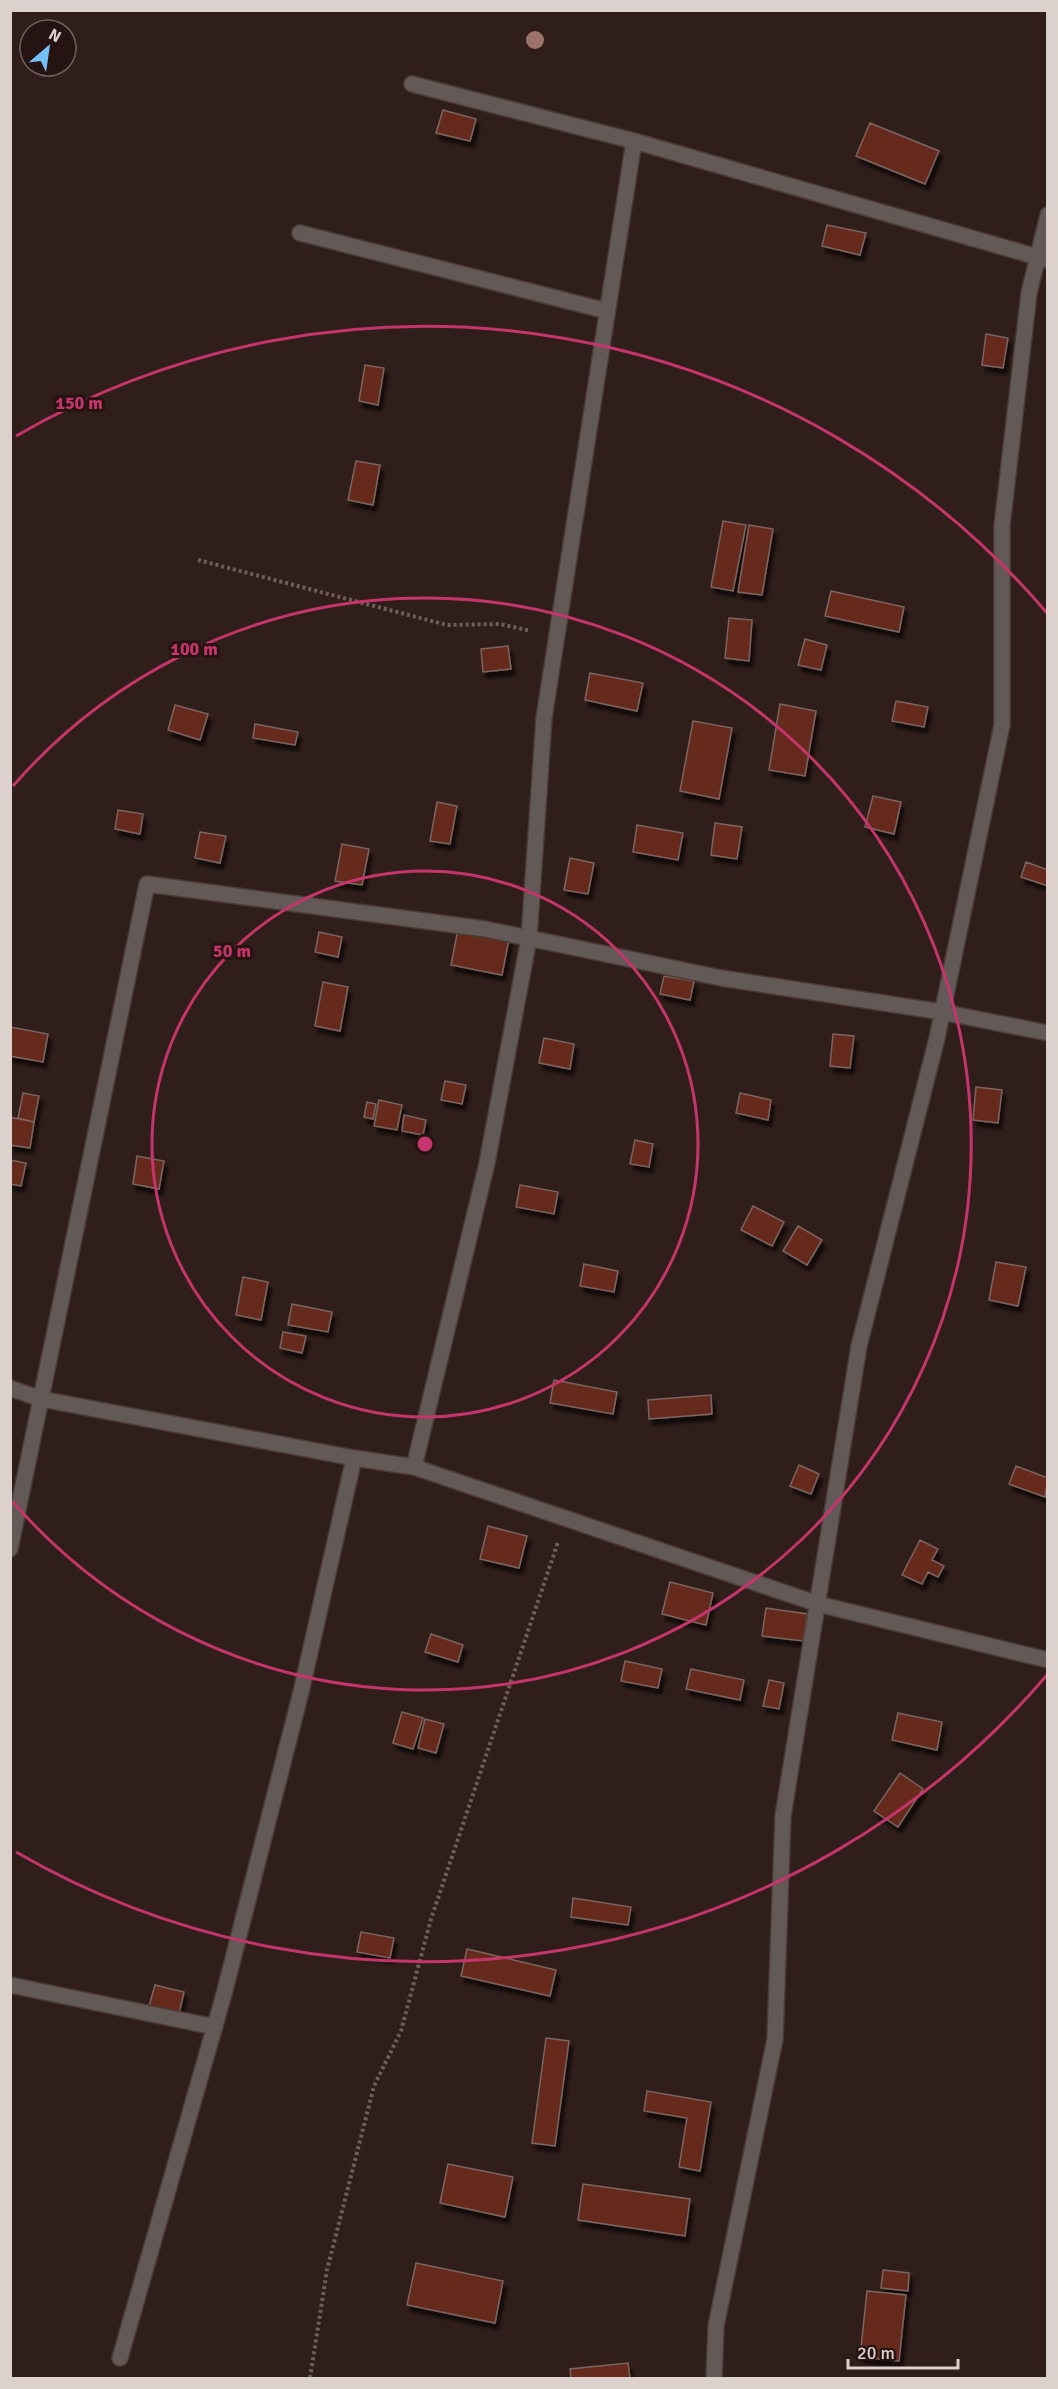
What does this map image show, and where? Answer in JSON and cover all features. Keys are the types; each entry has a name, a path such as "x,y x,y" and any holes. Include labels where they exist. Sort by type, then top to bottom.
{"street":[{"path":"412,84 634,141 1043,258"},
{"path":"414,1467 487,1163 529,938 544,718 634,141"},
{"path":"714,2379 716,2326 775,2039 783,1816 859,1346 942,1012 1002,725 1002,526 1029,293 1043,258 1047,214"},
{"path":"300,233 606,311"},
{"path":"10,1549 147,884 485,929 721,978 942,1012 1047,1033"},
{"path":"10,1388 40,1399 354,1458 414,1467 818,1604 1047,1660"},
{"path":"120,2358 215,2027 301,1692 354,1458"},
{"path":"10,1985 215,2027"}],"path":[{"path":"198,560 447,625 500,624 556,636"},
{"path":"310,2379 327,2270 374,2086 401,2031 431,1919 566,1519"}],"building":[{"path":"443,110 476,119 470,141 436,133"},
{"path":"870,123 939,151 925,184 856,156"},
{"path":"827,225 866,233 860,255 822,246"},
{"path":"986,334 1008,338 1003,368 982,365"},
{"path":"365,365 384,368 378,405 359,401"},
{"path":"356,461 380,465 373,505 348,500"},
{"path":"723,521 746,525 733,591 711,587"},
{"path":"749,525 773,529 762,595 738,592"},
{"path":"831,591 904,607 899,632 825,616"},
{"path":"729,618 752,620 749,661 725,658"},
{"path":"805,639 827,645 821,670 798,665"},
{"path":"508,646 511,669 483,672 481,649"},
{"path":"590,673 643,683 637,711 585,700"},
{"path":"896,701 928,707 924,727 892,721"},
{"path":"780,704 816,711 805,776 769,770"},
{"path":"175,705 208,714 200,740 168,730"},
{"path":"693,721 732,728 719,799 680,791"},
{"path":"255,724 298,732 295,745 253,738"},
{"path":"873,796 901,802 894,834 865,827"},
{"path":"437,802 457,806 450,844 430,841"},
{"path":"118,810 143,814 140,834 115,829"},
{"path":"715,823 742,827 737,859 711,855"},
{"path":"637,825 683,833 678,860 633,852"},
{"path":"200,832 226,836 220,863 195,858"},
{"path":"342,844 369,849 362,885 335,881"},
{"path":"570,858 594,863 588,894 564,890"},
{"path":"1026,862 1048,870 1048,886 1021,877"},
{"path":"458,929 509,939 502,975 451,965"},
{"path":"319,932 342,937 338,957 315,952"},
{"path":"664,976 694,981 690,1000 660,994"},
{"path":"323,982 348,987 340,1031 315,1026"},
{"path":"10,1027 48,1034 43,1062 10,1056"},
{"path":"833,1034 854,1036 850,1068 830,1066"},
{"path":"544,1038 574,1044 570,1069 539,1063"},
{"path":"445,1081 466,1085 462,1104 441,1100"},
{"path":"976,1087 1002,1090 998,1123 973,1120"},
{"path":"23,1093 39,1096 34,1122 18,1118"},
{"path":"740,1093 771,1100 768,1120 736,1113"},
{"path":"379,1100 402,1105 397,1130 374,1126"},
{"path":"367,1102 376,1104 373,1119 364,1117"},
{"path":"404,1115 426,1120 423,1135 402,1131"},
{"path":"10,1117 34,1122 30,1148 10,1145"},
{"path":"635,1140 653,1144 649,1167 630,1164"},
{"path":"137,1156 164,1161 159,1189 133,1184"},
{"path":"10,1160 26,1163 21,1186 10,1184"},
{"path":"520,1185 558,1192 554,1214 516,1207"},
{"path":"753,1206 784,1222 772,1246 741,1230"},
{"path":"798,1226 822,1240 807,1265 783,1251"},
{"path":"996,1262 1026,1267 1018,1306 989,1300"},
{"path":"584,1264 618,1271 614,1292 580,1286"},
{"path":"243,1277 268,1282 261,1320 236,1315"},
{"path":"292,1304 332,1312 328,1332 288,1325"},
{"path":"283,1332 306,1336 302,1353 280,1348"},
{"path":"554,1380 617,1392 613,1414 550,1403"},
{"path":"711,1395 712,1414 649,1419 648,1400"},
{"path":"799,1465 819,1474 811,1494 790,1486"},
{"path":"1016,1466 1048,1478 1045,1497 1009,1484"},
{"path":"488,1526 527,1536 519,1568 480,1559"},
{"path":"920,1540 938,1549 932,1560 944,1566 938,1577 928,1572 922,1584 902,1575"},
{"path":"670,1582 713,1593 706,1625 662,1614"},
{"path":"766,1608 807,1614 803,1641 762,1636"},
{"path":"431,1634 463,1645 458,1662 425,1652"},
{"path":"625,1661 662,1669 658,1688 621,1681"},
{"path":"691,1669 744,1680 740,1700 686,1689"},
{"path":"769,1680 784,1683 779,1709 763,1706"},
{"path":"402,1712 423,1718 413,1749 393,1743"},
{"path":"898,1713 942,1722 937,1750 892,1740"},
{"path":"425,1719 444,1724 436,1753 418,1748"},
{"path":"900,1773 923,1789 898,1827 874,1811"},
{"path":"573,1898 631,1907 628,1925 571,1917"},
{"path":"361,1932 394,1938 390,1958 357,1952"},
{"path":"467,1949 556,1970 550,1996 461,1976"},
{"path":"155,1985 184,1992 179,2014 149,2006"},
{"path":"546,2038 569,2041 555,2146 532,2143"},
{"path":"647,2091 711,2102 700,2171 679,2167 687,2118 644,2111"},
{"path":"448,2164 513,2177 505,2217 440,2203"},
{"path":"583,2184 690,2199 685,2236 578,2220"},
{"path":"416,2263 503,2281 495,2323 407,2305"},
{"path":"883,2270 909,2273 908,2291 881,2288"},
{"path":"867,2291 906,2295 899,2361 860,2357"},
{"path":"628,2363 630,2378 571,2378 570,2369"}]}
